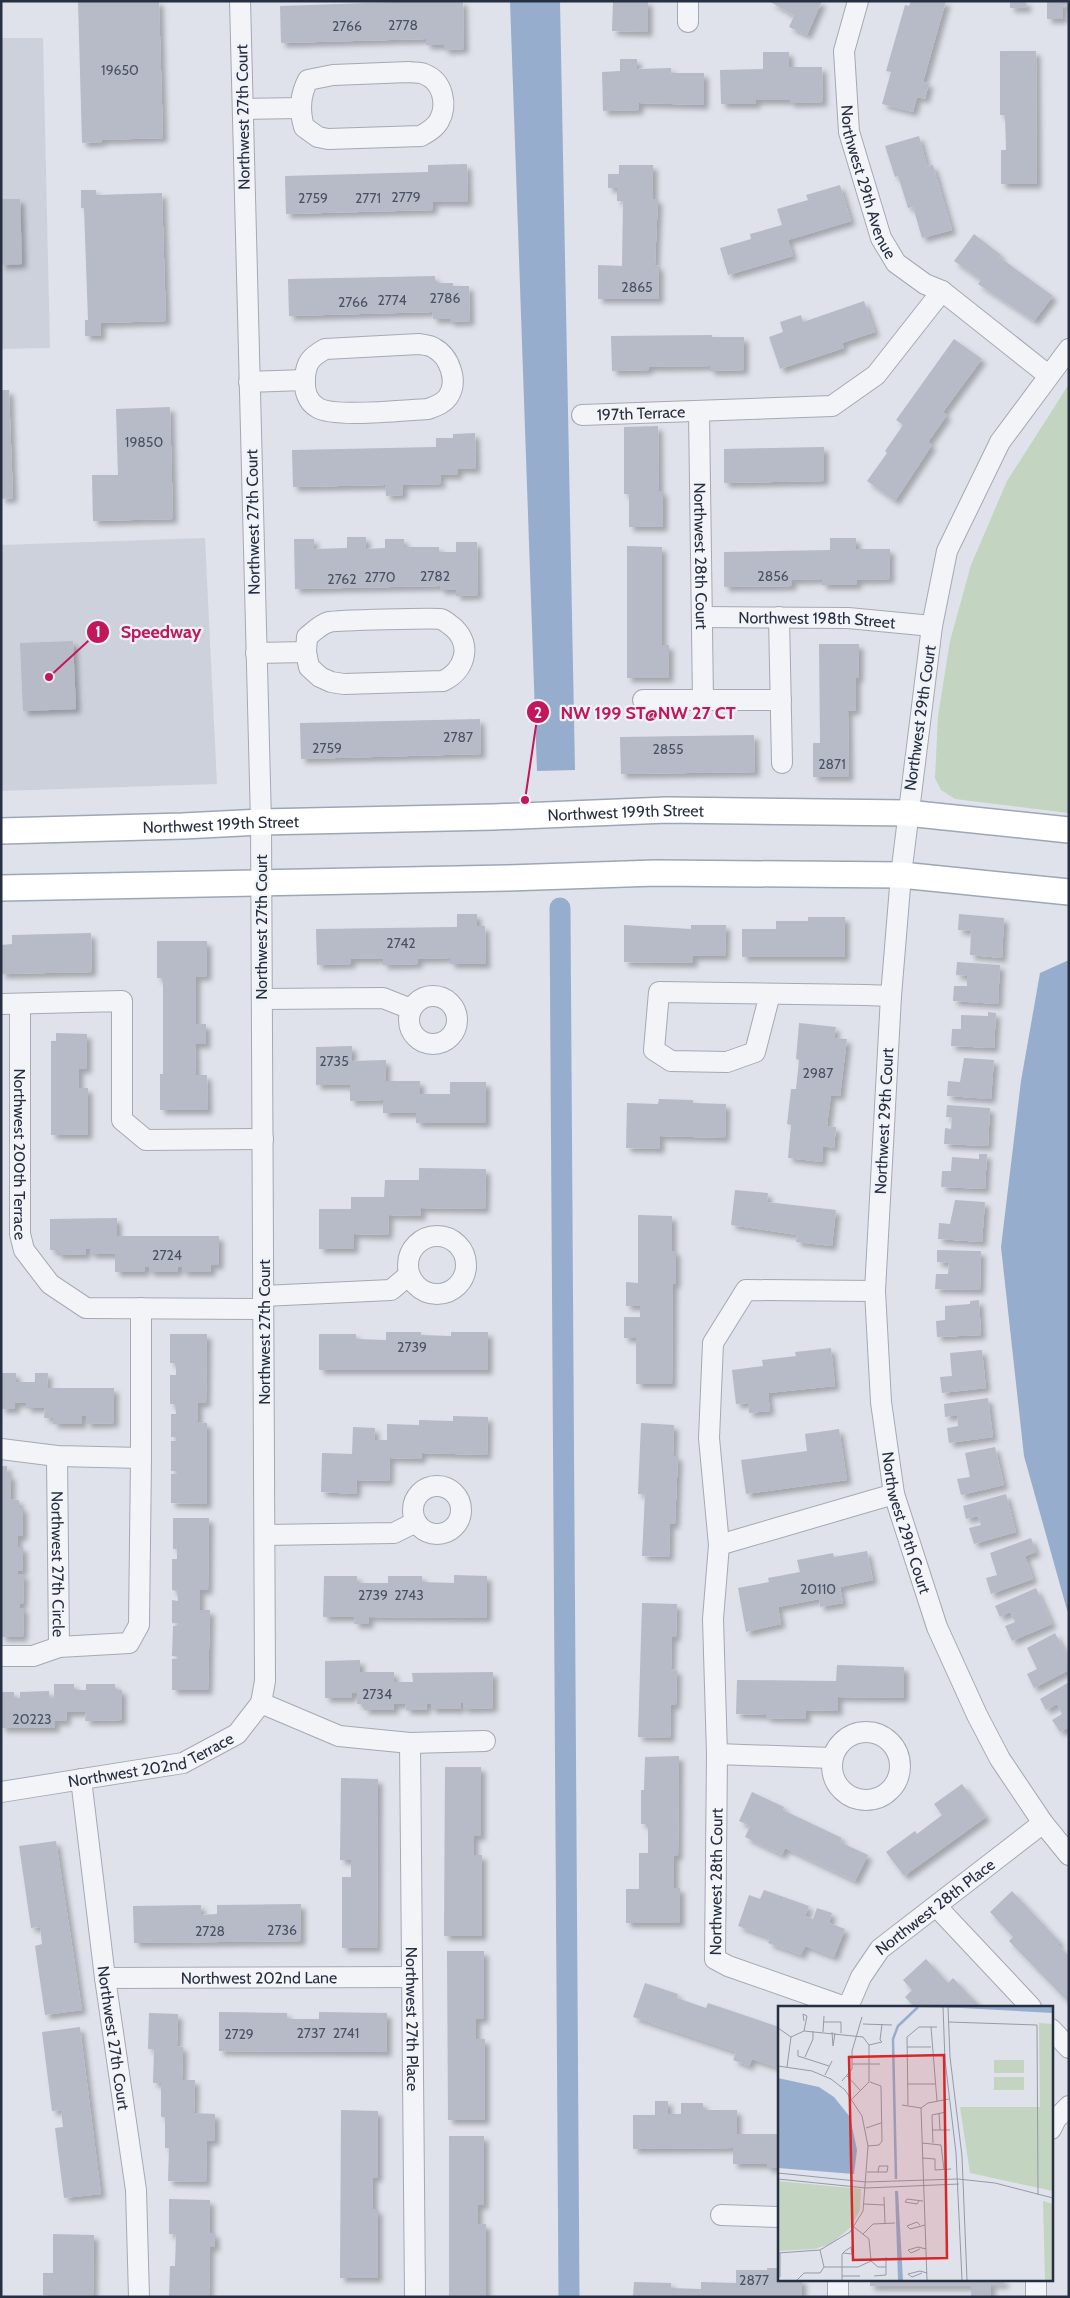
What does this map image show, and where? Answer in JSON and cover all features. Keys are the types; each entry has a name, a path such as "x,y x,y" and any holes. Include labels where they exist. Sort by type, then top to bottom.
{"main road":[{"name":"Northwest 199th Street","path":"1,831 261,822 494,817 667,810 908,813 1069,830"},
{"path":"1,888 507,878 655,873 901,875 1069,892"}],"street":[{"name":"Northwest 27th Court","path":"240,1 261,822 265,1681 260,1703"},
{"path":"688,1 688,22"},
{"name":"Northwest 29th Avenue","path":"858,1 844,51 849,132 881,238 896,263 925,284 942,292 1048,375"},
{"path":"409,72 424,74 435,81 442,91 444,102 439,122 432,130 421,136 328,139 318,137 304,127 300,108 303,90 308,80 316,77 409,72"},
{"path":"243,109 300,108"},
{"name":"197th Terrace","path":"582,415 832,406 876,375 942,292"},
{"path":"419,344 433,347 444,355 452,376 452,388 448,397 439,405 428,409 336,412 318,408 310,401 306,395 305,380 307,363 312,356 325,349 419,344"},
{"name":"Northwest 29th Court","path":"1069,349 1000,442 947,551 932,626 901,875 891,996 874,1291 881,1402 894,1494 937,1627 1000,1759 1043,1823 1069,1855"},
{"path":"249,382 305,380"},
{"name":"Northwest 28th Court","path":"699,412 703,700"},
{"name":"Northwest 198th Street","path":"702,617 848,618 932,626"},
{"path":"779,617 782,763"},
{"path":"441,619 460,634 464,644 464,658 460,666 453,676 443,681 344,684 331,682 320,676 310,667 306,652 306,637 329,622 441,619"},
{"path":"256,653 306,652"},
{"path":"643,700 781,700"},
{"path":"770,994 755,1052 727,1062 671,1061 654,1050 659,992 891,996"},
{"path":"262,999 383,998 411,1009"},
{"path":"11,1004 122,1001 122,1120 146,1140 263,1139"},
{"name":"Northwest 200th Terrace","path":"11,1004 20,1234 24,1250 50,1284 86,1308 141,1308 263,1302 391,1290 410,1274"},
{"name":"Northwest 28th Court","path":"843,2006 728,1966 715,1959 717,1754 713,1618 719,1544 709,1438 713,1343 746,1290 874,1291"},
{"name":"Northwest 27th Circle","path":"57,1456 59,1647 129,1644 139,1625 142,1458 141,1308"},
{"path":"1,1449 57,1456 142,1458"},
{"path":"719,1544 894,1494"},
{"path":"265,1535 394,1533 416,1522"},
{"path":"1,1656 33,1656 59,1647"},
{"path":"260,1703 339,1736 410,1743 485,1741"},
{"name":"Northwest 202nd Terrace","path":"1,1792 183,1763 237,1734 260,1703"},
{"name":"Northwest 27th Place","path":"410,1743 416,2297"},
{"path":"717,1754 832,1758"},
{"name":"Northwest 27th Court","path":"81,1779 105,1978 136,2190 139,2297"},
{"name":"Northwest 28th Place","path":"846,2006 861,1977 880,1950 1043,1823"},
{"path":"936,1906 1030,2006"},
{"name":"Northwest 202nd Lane","path":"105,1978 412,1977"},
{"path":"1052,2030 1069,2048"},
{"path":"1052,2127 1056,2119 1069,2106"},
{"path":"721,2216 778,2217"},
{"path":"838,2280 838,2297"},
{"path":"1036,2280 1036,2297"}],"shaded area":[{"path":"1,38 43,38 50,348 1,349"},
{"path":"205,538 217,784 1,791 1,545"}],"green space":[{"path":"1069,384 1069,813 955,799 941,790 935,778 938,716 950,641 971,565 1007,481"}],"water":[{"path":"510,1 560,1 575,770 537,771"},
{"path":"1069,960 1069,1617 1024,1456 1001,1247 1021,1081 1040,973"}],"building":[{"path":"78,1 159,1 163,138 101,140 102,142 82,143"},
{"path":"463,1 464,49 444,50 444,45 426,45 426,39 281,43 280,6"},
{"path":"613,1 648,1 648,32 612,31"},
{"path":"769,1 822,1 807,35 789,27 794,16"},
{"path":"911,1 946,1 923,82 929,83 925,99 917,97 913,112 882,104 891,72 886,71 905,5 909,6"},
{"path":"1010,1 1026,1 1027,8 1010,8"},
{"path":"1047,1 1069,1 1069,5 1063,5 1063,19 1047,19"},
{"path":"1000,51 1036,51 1037,184 1001,184 1001,150 1006,150 1005,115 1000,115"},
{"path":"763,52 789,52 789,67 822,67 823,102 790,103 790,100 756,100 756,104 721,104 720,70 763,69"},
{"path":"620,59 637,59 637,69 671,68 671,73 704,73 704,105 639,103 639,110 603,111 602,72 620,71"},
{"path":"919,136 927,166 933,165 952,230 922,238 913,207 908,208 898,176 895,177 885,146"},
{"path":"467,164 468,202 433,202 433,210 286,214 285,176 428,172 428,165"},
{"path":"619,165 653,165 653,199 658,199 655,265 659,266 659,299 598,299 598,265 622,266 623,201 617,201 617,188 608,188 608,174 619,174"},
{"path":"840,185 851,221 788,240 793,256 728,275 720,248 751,239 750,234 782,225 777,209 808,200 806,195"},
{"path":"81,190 96,190 96,195 162,193 166,321 101,323 101,336 85,336 85,320 88,320 84,208 81,208"},
{"path":"1,199 20,199 22,264 1,265"},
{"path":"974,234 1001,255 999,257 1053,296 1034,321 978,284 981,280 954,261"},
{"path":"435,276 435,283 453,283 453,286 469,286 470,321 450,322 450,319 433,319 432,312 289,316 288,279"},
{"path":"864,301 875,332 842,343 844,348 780,369 769,337 783,332 780,322 801,315 803,322"},
{"path":"712,335 712,337 744,337 744,370 710,371 710,366 648,367 649,370 612,371 611,336"},
{"path":"954,339 982,359 943,412 947,415 928,442 932,445 895,501 867,481 887,453 885,451 903,425 896,420"},
{"path":"1,390 9,390 13,498 1,499"},
{"path":"170,407 173,519 93,521 92,475 118,475 116,409"},
{"path":"658,426 659,491 663,491 663,527 629,527 629,494 624,494 624,427"},
{"path":"475,433 476,469 458,469 458,475 440,475 441,484 403,485 403,495 386,496 385,485 293,487 292,450 436,447 436,438 453,438 453,434"},
{"path":"824,447 824,481 724,483 724,449"},
{"path":"347,537 366,537 366,549 385,548 385,539 404,539 404,547 439,547 439,552 456,552 456,542 477,542 478,595 456,596 456,590 440,590 440,586 295,589 294,539 314,539 314,549 347,548"},
{"path":"830,538 856,538 856,549 890,549 890,579 857,580 857,585 822,585 822,579 792,580 792,586 724,587 724,552 830,550"},
{"path":"627,546 662,547 662,645 669,645 669,678 627,678"},
{"path":"73,641 76,709 23,711 20,643"},
{"path":"819,644 859,644 859,678 856,678 856,710 848,711 849,777 813,777 813,743 820,743"},
{"path":"480,719 481,754 301,759 300,723"},
{"path":"754,735 755,772 621,774 620,737"},
{"path":"457,914 477,914 477,926 485,926 486,964 450,964 450,958 418,959 418,964 383,965 383,959 351,959 351,964 317,965 316,929 457,927"},
{"path":"959,914 1004,918 1002,958 970,955 971,931 958,930"},
{"path":"808,917 845,917 845,957 742,957 742,929 776,929 776,921 808,921"},
{"path":"624,925 691,929 691,925 726,925 725,956 693,956 693,963 624,962"},
{"path":"91,933 92,972 1,974 1,945 12,944 12,935"},
{"path":"157,941 207,941 207,976 196,977 196,1024 206,1024 206,1044 195,1044 196,1075 207,1075 208,1110 160,1110 160,1074 163,1074 163,978 157,978"},
{"path":"957,962 1000,965 998,1004 953,1001 954,986 967,986 967,976 956,975"},
{"path":"988,1012 996,1013 994,1048 951,1046 952,1029 961,1029 961,1015 988,1016"},
{"path":"799,1023 836,1027 834,1038 847,1039 840,1096 831,1095 827,1126 836,1127 834,1148 823,1146 822,1162 788,1158 791,1125 787,1124 791,1089 796,1089 799,1060 796,1059"},
{"path":"56,1033 87,1034 87,1069 79,1069 79,1088 88,1088 88,1135 51,1135 51,1041 56,1041"},
{"path":"352,1046 352,1061 386,1060 386,1081 420,1081 420,1094 450,1094 450,1082 486,1082 486,1123 416,1123 416,1113 383,1113 383,1100 350,1101 350,1085 316,1085 316,1047"},
{"path":"964,1058 994,1060 991,1099 947,1096 948,1081 960,1082"},
{"path":"659,1099 693,1100 693,1103 726,1104 725,1138 660,1136 660,1149 626,1148 627,1103 658,1104"},
{"path":"947,1105 990,1108 988,1146 944,1144 945,1128 951,1129 952,1117 946,1117"},
{"path":"979,1154 987,1154 985,1189 941,1187 942,1171 951,1171 952,1157 979,1159"},
{"path":"419,1168 486,1169 485,1209 421,1208 421,1216 389,1215 388,1235 354,1234 354,1249 319,1249 319,1209 351,1209 351,1197 384,1197 385,1180 419,1180"},
{"path":"735,1190 768,1193 767,1202 836,1210 832,1246 796,1242 797,1235 731,1225"},
{"path":"955,1200 985,1202 982,1242 938,1239 939,1223 950,1224"},
{"path":"638,1215 672,1216 672,1251 676,1251 676,1284 673,1284 672,1384 636,1384 636,1338 624,1338 624,1317 640,1317 640,1306 626,1306 626,1282 638,1283"},
{"path":"117,1218 117,1236 219,1236 219,1265 211,1265 211,1272 182,1272 182,1267 178,1267 178,1272 149,1272 149,1267 145,1267 145,1272 115,1272 115,1254 90,1254 90,1249 86,1249 86,1255 57,1255 57,1250 50,1250 50,1219"},
{"path":"937,1250 981,1251 980,1290 935,1289 936,1274 948,1274 949,1263 937,1262"},
{"path":"979,1300 981,1335 937,1337 936,1321 945,1320 945,1306 970,1304 970,1301"},
{"path":"386,1332 421,1332 421,1335 451,1336 451,1332 488,1332 488,1370 319,1370 319,1334 356,1334 356,1339 386,1340"},
{"path":"170,1334 207,1334 206,1403 198,1403 198,1422 207,1423 207,1504 171,1503 171,1474 177,1474 177,1471 171,1471 171,1441 176,1441 176,1437 171,1437 171,1414 176,1414 175,1404 170,1404 170,1375 176,1375 176,1363 170,1363"},
{"path":"831,1348 835,1386 768,1393 770,1411 749,1413 748,1403 736,1404 732,1370 763,1366 762,1360 796,1356 795,1352"},
{"path":"982,1350 986,1388 942,1393 940,1377 952,1376 950,1353"},
{"path":"1,1373 16,1373 16,1382 35,1382 35,1373 48,1373 47,1388 114,1388 114,1423 86,1424 86,1416 82,1416 82,1424 53,1424 53,1418 44,1418 45,1408 26,1408 27,1403 15,1403 15,1409 1,1409"},
{"path":"988,1398 993,1437 949,1443 947,1428 958,1426 957,1415 945,1417 944,1404"},
{"path":"453,1416 488,1417 487,1455 422,1453 421,1459 390,1458 389,1481 357,1480 356,1494 321,1492 322,1453 352,1454 353,1427 375,1428 374,1440 387,1440 387,1424 419,1425 419,1420 453,1421"},
{"path":"641,1423 674,1425 673,1456 678,1456 675,1524 670,1524 669,1557 642,1556 645,1494 638,1494"},
{"path":"839,1429 847,1480 746,1494 741,1460 807,1451 805,1434"},
{"path":"995,1447 1004,1485 961,1495 957,1479 970,1477 965,1453"},
{"path":"1,1466 7,1466 7,1475 11,1475 11,1499 19,1500 19,1507 23,1507 23,1536 18,1536 17,1547 23,1547 23,1571 18,1571 18,1574 24,1574 23,1604 20,1604 20,1608 24,1608 23,1637 1,1637"},
{"path":"1006,1494 1016,1532 974,1544 969,1528 981,1525 978,1516 966,1519 963,1506"},
{"path":"173,1518 209,1518 208,1590 200,1590 200,1610 210,1610 208,1690 172,1690 172,1659 178,1659 178,1656 172,1656 173,1626 177,1626 178,1623 172,1623 172,1600 178,1601 177,1591 172,1590 172,1559 177,1559 177,1549 173,1549"},
{"path":"1031,1538 1036,1552 1025,1556 1033,1579 991,1594 986,1578 997,1575 990,1553"},
{"path":"867,1551 873,1580 840,1587 843,1603 820,1607 819,1599 778,1607 781,1624 746,1632 738,1588 769,1582 768,1578 800,1572 797,1560 833,1553 834,1557"},
{"path":"454,1575 487,1576 487,1618 369,1617 369,1624 354,1624 355,1617 323,1617 324,1576 357,1576 357,1583 388,1583 388,1576 422,1576 422,1582 454,1583"},
{"path":"1036,1588 1052,1624 1012,1641 1005,1626 1015,1622 1010,1612 1000,1617 995,1606"},
{"path":"642,1603 677,1604 676,1637 672,1637 671,1669 677,1670 676,1705 671,1705 670,1738 638,1737"},
{"path":"1055,1633 1069,1659 1069,1670 1034,1688 1027,1674 1037,1669 1027,1648"},
{"path":"360,1660 360,1672 394,1672 394,1682 413,1682 412,1673 493,1672 493,1708 463,1709 463,1703 461,1703 460,1709 431,1709 431,1704 427,1704 426,1710 406,1710 405,1704 394,1704 394,1710 364,1710 364,1704 357,1704 357,1692 352,1693 352,1698 325,1698 325,1661"},
{"path":"837,1665 904,1667 904,1698 838,1697 838,1711 806,1710 806,1719 766,1718 766,1715 736,1714 737,1680 836,1681"},
{"path":"1069,1682 1069,1727 1060,1732 1052,1720 1062,1714 1057,1704 1046,1710 1040,1699"},
{"path":"54,1684 74,1684 74,1690 86,1690 86,1684 115,1684 115,1689 122,1690 122,1720 85,1721 86,1712 67,1712 66,1721 55,1721 55,1728 1,1728 1,1692 14,1692 14,1698 20,1698 20,1692 49,1691 49,1698 54,1697"},
{"path":"679,1756 678,1856 674,1856 674,1888 680,1888 680,1923 626,1923 626,1889 639,1889 639,1853 648,1853 648,1824 641,1824 641,1790 644,1790 645,1757"},
{"path":"445,1767 481,1767 481,1836 474,1836 474,1855 482,1855 482,1936 444,1936"},
{"path":"341,1778 378,1779 377,1948 342,1948 342,1877 351,1877 351,1860 340,1860"},
{"path":"962,1784 986,1817 904,1876 886,1852 915,1831 917,1834 942,1815 934,1804"},
{"path":"752,1792 784,1807 783,1810 842,1838 840,1842 868,1855 855,1881 785,1848 782,1855 745,1837 750,1826 739,1821"},
{"path":"56,1841 82,2010 45,2015 35,1946 42,1944 40,1927 31,1928 19,1846"},
{"path":"764,1890 809,1906 805,1916 813,1919 817,1908 832,1913 829,1923 845,1929 834,1957 805,1946 801,1955 768,1943 770,1938 738,1926 749,1895 760,1899"},
{"path":"1012,1891 1060,1942 1057,1944 1069,1956 1069,2003 1009,1941 1013,1937 990,1912"},
{"path":"301,1904 301,1941 134,1943 133,1906 201,1905 201,1915 217,1914 217,1905"},
{"path":"447,1951 484,1951 484,2019 476,2019 476,2039 485,2039 485,2120 448,2120"},
{"path":"926,1959 948,1983 953,1978 978,2004 976,2006 913,2006 905,1997 912,1990 903,1980"},
{"path":"645,1983 678,1994 677,1998 706,2008 708,2003 778,2027 778,2068 752,2059 749,2066 733,2060 736,2052 633,2017"},
{"path":"219,2012 287,2013 287,2019 319,2019 319,2012 387,2013 387,2052 219,2051"},
{"path":"149,2013 178,2014 177,2046 183,2047 182,2080 195,2080 194,2113 215,2114 215,2141 207,2141 206,2182 168,2181 169,2148 165,2148 165,2117 161,2117 161,2083 153,2083 154,2049 148,2049"},
{"path":"80,2027 101,2194 64,2198 55,2128 63,2127 61,2110 52,2111 42,2032"},
{"path":"655,2101 668,2101 668,2114 681,2114 681,2103 703,2103 703,2110 737,2110 737,2134 778,2134 778,2168 767,2168 767,2164 733,2164 733,2148 633,2149 633,2115 655,2115"},
{"path":"341,2110 378,2111 378,2177 373,2178 373,2209 378,2209 378,2278 340,2278"},
{"path":"449,2136 484,2136 484,2205 478,2205 478,2224 486,2224 486,2297 449,2297"},
{"path":"169,2199 210,2200 210,2233 215,2233 215,2247 210,2247 209,2297 169,2297 170,2266 175,2266 176,2234 169,2234"},
{"path":"53,2234 94,2235 93,2297 43,2295 43,2273 53,2273"},
{"path":"767,2268 778,2268 778,2280 802,2280 802,2297 633,2297 634,2282 671,2283 671,2288 701,2289 701,2282 736,2283 736,2270 767,2270"},
{"path":"870,2280 1004,2280 1004,2284 991,2284 991,2296 971,2296 971,2286 870,2286"}],"waterway":[{"path":"560,908 569,2297"}],"place":[{"name":"Speedway","path":"49,677"},
{"name":"NW 199 ST@NW 27 CT","path":"525,800"}]}
